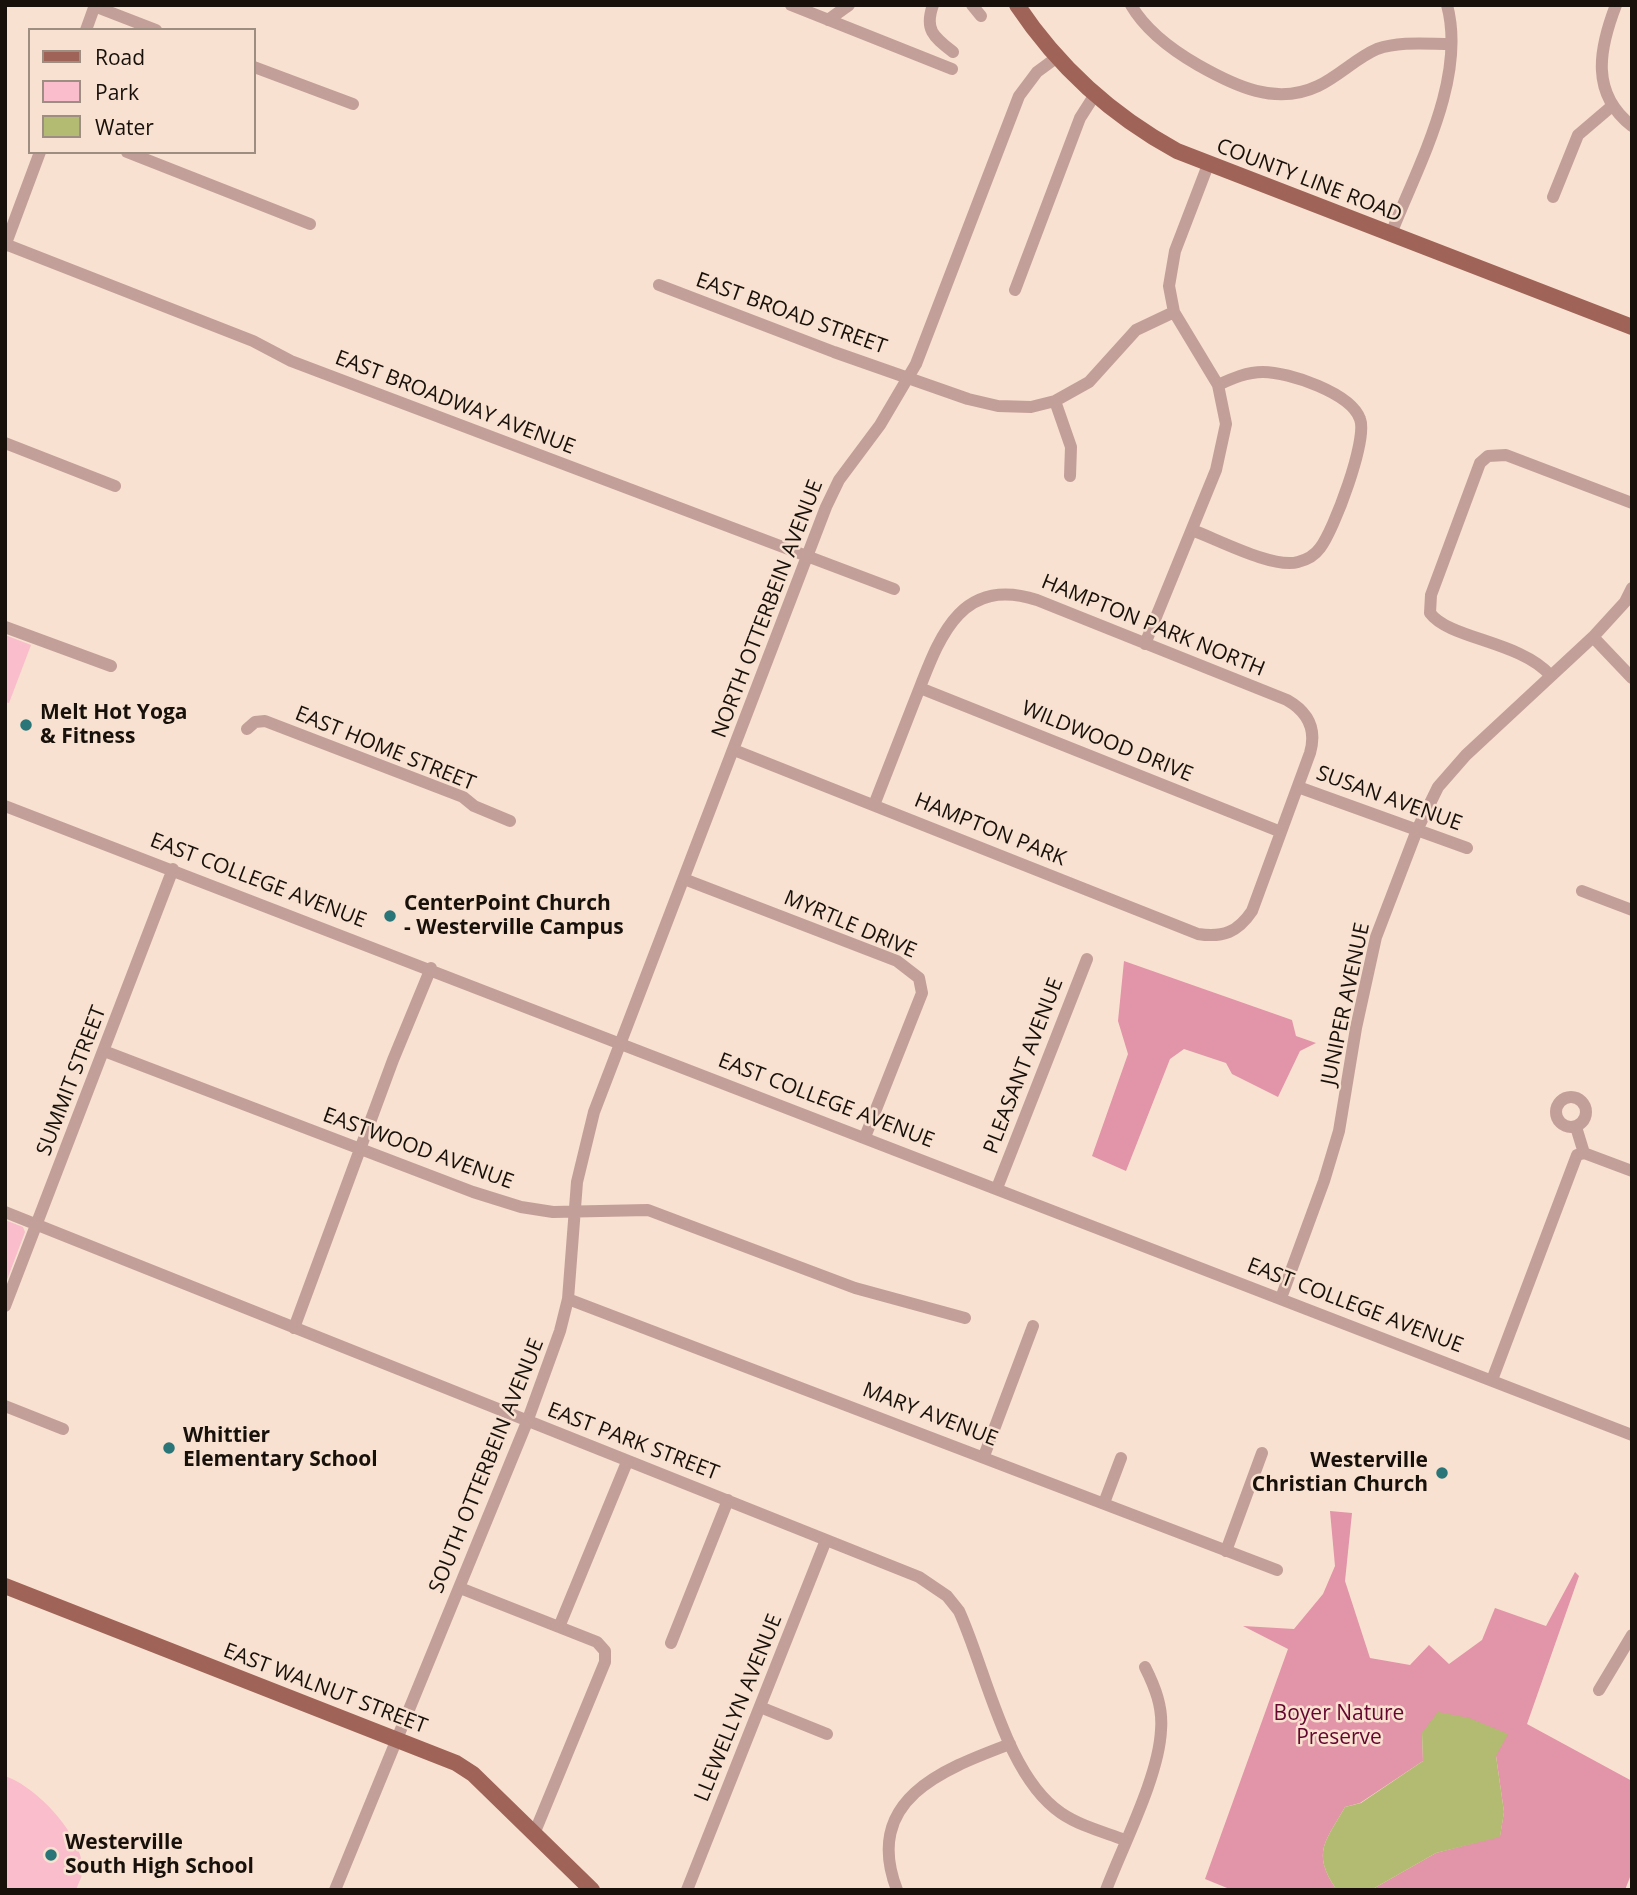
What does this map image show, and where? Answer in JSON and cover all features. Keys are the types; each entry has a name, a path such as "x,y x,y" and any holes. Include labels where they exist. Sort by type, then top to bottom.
{"main road":[{"name":"COUNTY LINE ROAD","path":"1017,5 1056,58 1094,96 1132,125 1208,165 1632,327"},
{"name":"EAST WALNUT STREET","path":"5,1586 449,1759 473,1774 593,1890"}],"street":[{"path":"791,5 952,69"},
{"path":"828,20 849,5"},
{"path":"933,5 928,19 931,34 953,52"},
{"path":"1131,5 1143,24 1191,61 1245,88 1280,95 1319,86 1375,50 1390,45 1451,44"},
{"path":"1391,234 1440,108 1449,72 1451,44 1447,5"},
{"path":"1616,5 1600,58 1601,76 1612,106 1632,126"},
{"path":"87,28 94,6 151,28"},
{"name":"NORTH OTTERBEIN AVENUE","path":"620,1042 839,480 880,425 909,378 1013,106 1027,83 1056,58"},
{"path":"256,67 353,104"},
{"path":"1015,290 1080,118 1094,96"},
{"path":"1553,197 1578,135 1612,106"},
{"path":"6,245 39,154"},
{"path":"132,154 310,224"},
{"path":"1145,644 1216,470 1226,424 1218,385 1174,312 1169,286 1171,263 1208,165"},
{"name":"EAST BROADWAY AVENUE","path":"6,245 253,341 291,361 808,559 894,589"},
{"name":"EAST BROAD STREET","path":"659,285 909,378 998,407 1031,407 1055,401 1090,382 1136,330 1174,312"},
{"path":"1192,530 1289,564 1308,558 1326,538 1363,438 1360,416 1346,400 1292,377 1264,372 1248,373 1218,385"},
{"path":"1055,401 1071,447 1070,476"},
{"path":"5,443 115,486"},
{"path":"1550,675 1540,664 1513,649 1444,624 1430,613 1431,595 1476,473 1488,456 1506,456 1632,503"},
{"name":"JUNIPER AVENUE","path":"1280,1298 1328,1169 1339,1130 1356,1028 1376,937 1417,830 1438,787 1466,755 1592,637 1625,602 1632,587"},
{"name":"HAMPTON PARK NORTH","path":"920,688 944,631 967,606 993,596 1026,596 1287,700 1303,711 1312,727 1312,748 1298,787"},
{"path":"5,627 111,666"},
{"path":"1592,637 1632,678"},
{"path":"874,805 920,688"},
{"name":"WILDWOOD DRIVE","path":"920,688 1281,832"},
{"name":"EAST HOME STREET","path":"247,729 255,722 265,721 463,797 474,806 510,821"},
{"name":"HAMPTON PARK","path":"734,750 1198,934 1216,937 1234,931 1252,911 1281,832"},
{"path":"1281,832 1298,787"},
{"name":"SUSAN AVENUE","path":"1298,787 1466,848"},
{"name":"EAST COLLEGE AVENUE","path":"5,806 431,968 1632,1435"},
{"name":"SUMMIT STREET","path":"5,1306 173,869"},
{"name":"MYRTLE DRIVE","path":"684,879 897,961 919,978 922,993 865,1137"},
{"path":"1583,891 1632,910"},
{"name":"PLEASANT AVENUE","path":"997,1188 1087,959"},
{"path":"294,1328 431,968"},
{"name":"SOUTH OTTERBEIN AVENUE","path":"335,1890 527,1422 560,1331 568,1299 575,1212 585,1145 620,1042"},
{"name":"EASTWOOD AVENUE","path":"104,1051 360,1151 521,1207 575,1212 648,1210 665,1214 855,1288 965,1318"},
{"path":"1576,1126 1584,1153"},
{"path":"1492,1380 1577,1155 1584,1153 1632,1171"},
{"name":"EAST PARK STREET","path":"5,1212 919,1577 947,1595 967,1629 1010,1744 1030,1784 1049,1804 1073,1820 1125,1840"},
{"name":"MARY AVENUE","path":"568,1299 1277,1570"},
{"path":"984,1456 1033,1326"},
{"path":"5,1406 63,1429"},
{"path":"1226,1551 1262,1453"},
{"path":"1104,1503 1121,1458"},
{"path":"559,1627 627,1462"},
{"path":"671,1643 728,1500"},
{"name":"LLEWELLYN AVENUE","path":"687,1890 827,1540"},
{"path":"460,1588 597,1642 605,1651 605,1662 534,1834"},
{"path":"1599,1690 1632,1635"},
{"path":"1105,1890 1158,1754 1160,1705 1145,1667"},
{"path":"760,1707 827,1734"},
{"path":"897,1890 891,1866 892,1834 897,1819 914,1790 956,1765 1010,1744"}],"green space":[{"path":"5,635 31,645 9,703 5,702"},
{"path":"1124,961 1292,1020 1296,1036 1316,1043 1300,1051 1278,1097 1232,1074 1226,1063 1184,1049 1170,1059 1126,1171 1092,1156 1128,1054 1118,1021"},
{"path":"5,1220 23,1227 25,1232 5,1285"},
{"name":"Boyer Nature Preserve","path":"1330,1511 1352,1513 1345,1581 1370,1658 1410,1665 1429,1645 1449,1664 1482,1640 1495,1608 1546,1626 1575,1572 1579,1576 1527,1724 1632,1781 1632,1872 1625,1890 1371,1890 1436,1853 1500,1836 1504,1812 1496,1756 1422,1733 1423,1761 1360,1803 1345,1807 1327,1838 1324,1865 1336,1889 1344,1890 1232,1890 1205,1879 1288,1649 1243,1626 1294,1629 1323,1594 1335,1566"},
{"name":"Westerville South High School","path":"5,1776 30,1790 66,1827 80,1855 83,1869 76,1890 5,1890"}],"water":[{"path":"1438,1712 1469,1718 1508,1734 1496,1756 1504,1812 1500,1837 1436,1853 1371,1890 1336,1889 1328,1876 1323,1856 1332,1829 1345,1807 1361,1803 1423,1761 1422,1733"}],"place":[{"name":"Melt Hot Yoga & Fitness","path":"26,725"},
{"name":"CenterPoint Church - Westerville Campus","path":"390,916"},
{"name":"Whittier Elementary School","path":"169,1448"},
{"name":"Westerville Christian Church","path":"1442,1473"},
{"name":"Westerville South High School","path":"51,1855"}]}
